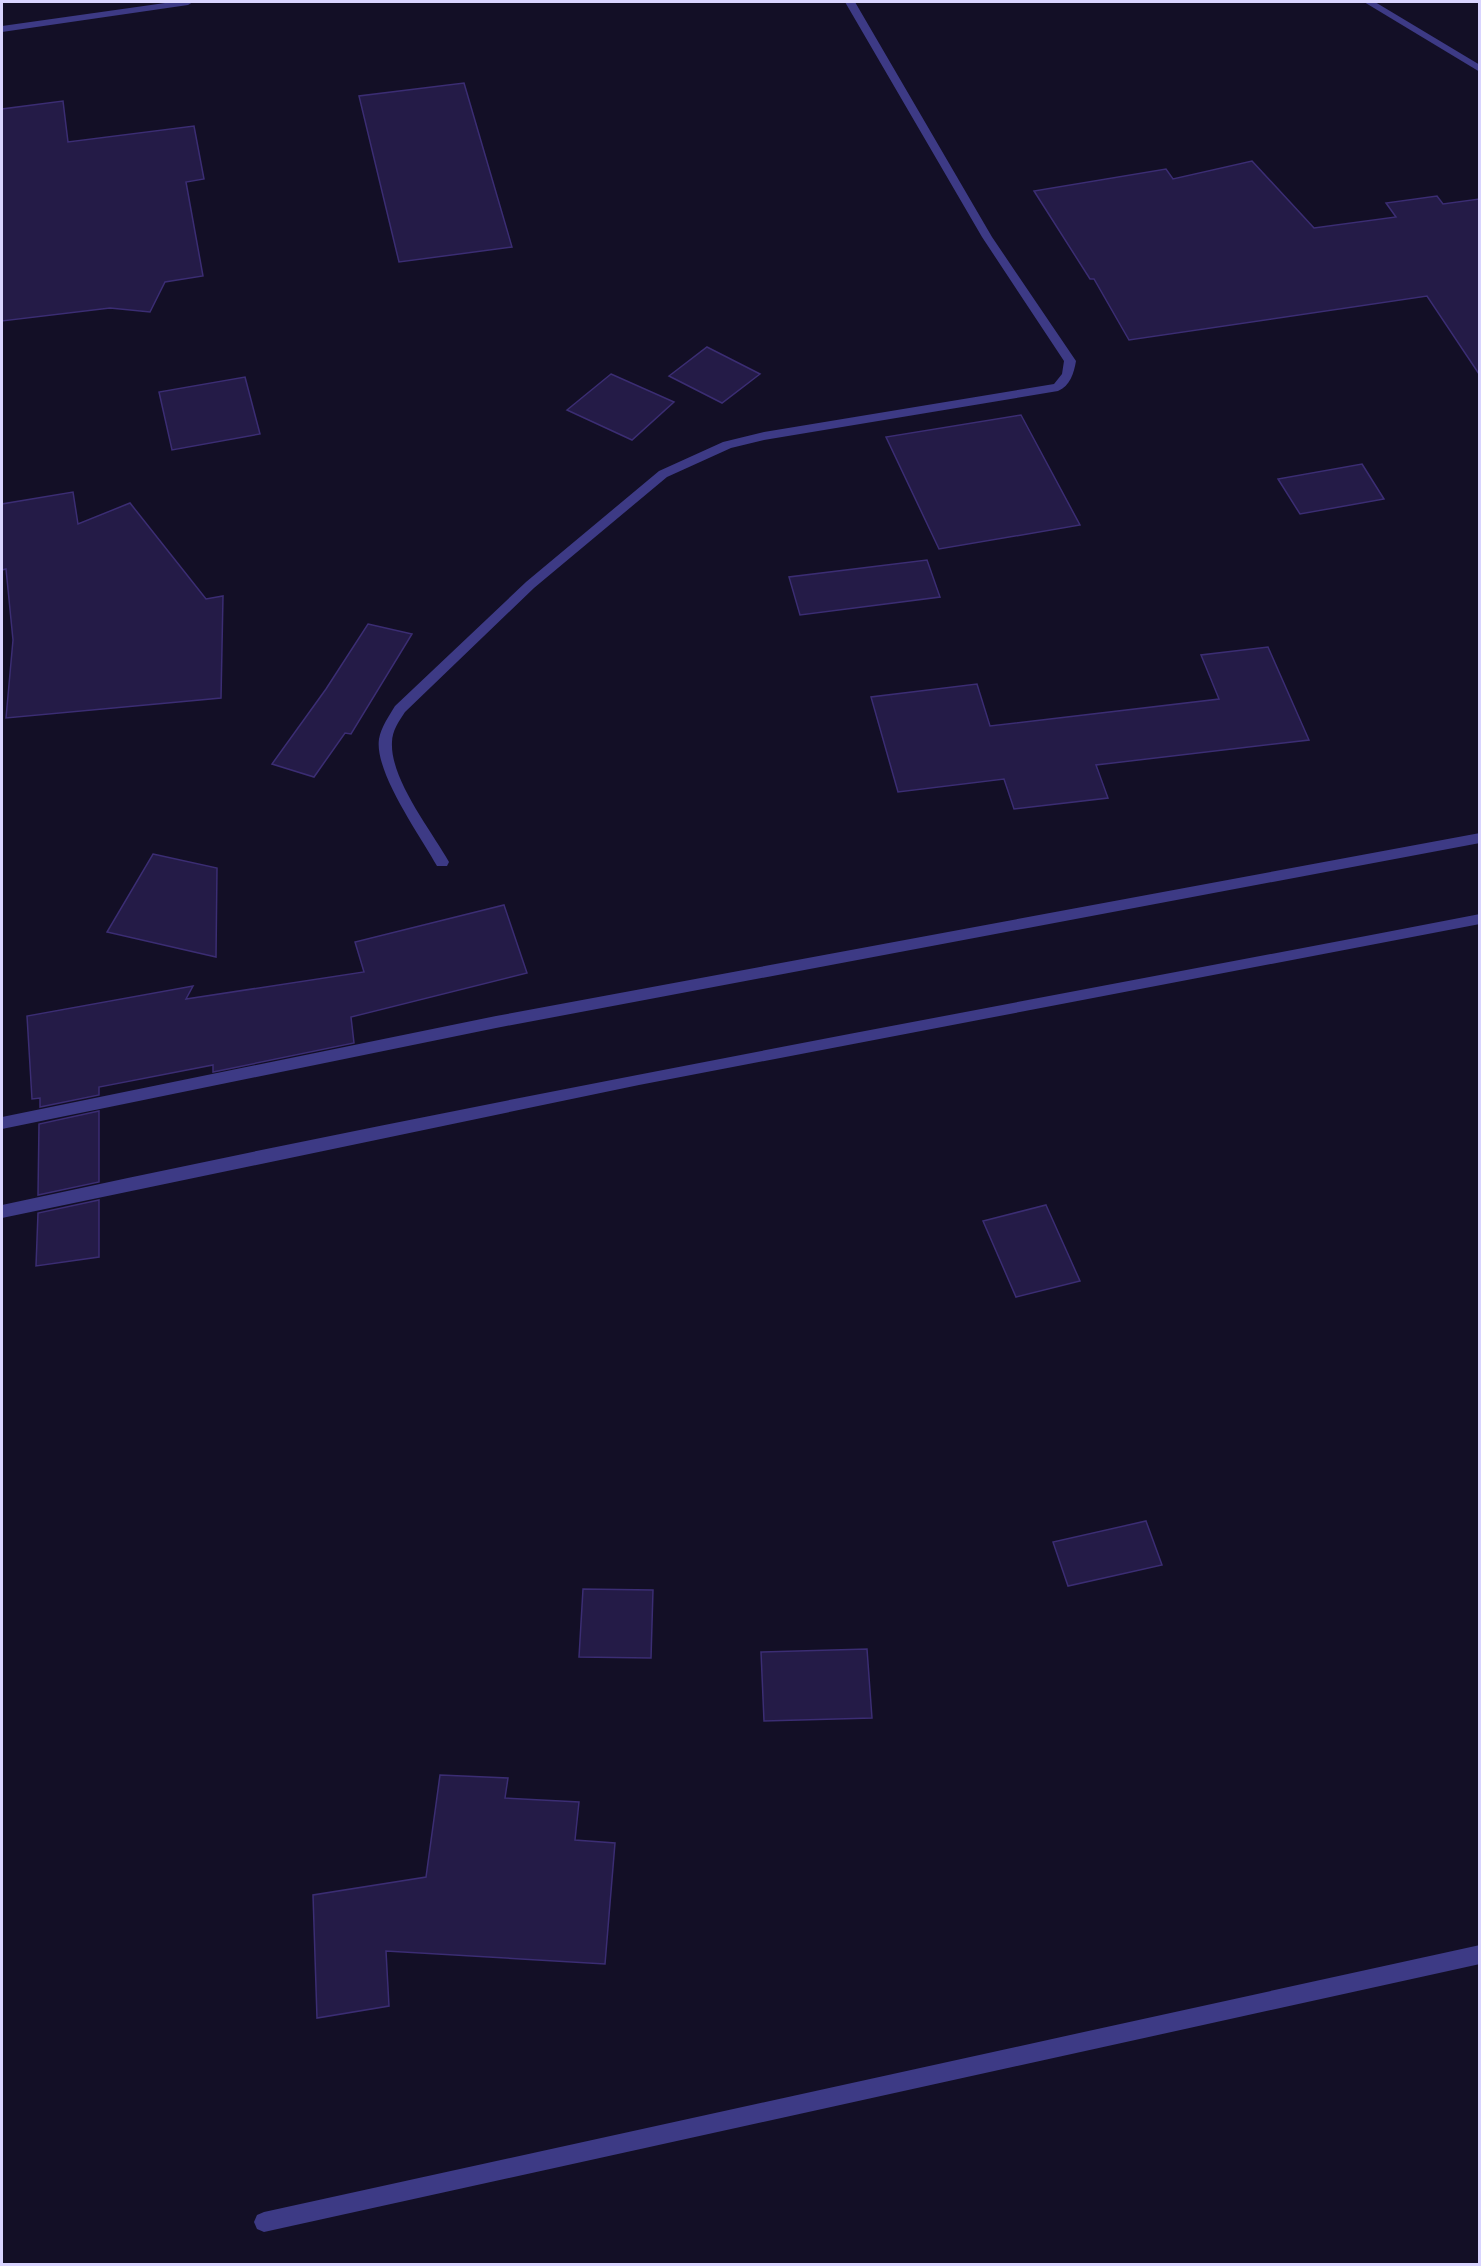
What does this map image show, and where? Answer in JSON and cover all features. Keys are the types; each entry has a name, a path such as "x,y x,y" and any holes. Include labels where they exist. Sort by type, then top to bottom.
{"street":[{"path":"2,29 188,2"},
{"path":"442,862 388,766 385,742 390,724 400,709 530,585 663,474 728,445 755,438 1058,387 1068,375 1070,361 987,237 850,2"},
{"path":"1370,2 1479,69"},
{"path":"2,1123 496,1022 1479,838"},
{"path":"2,1212 280,1151 1479,919"},
{"path":"264,2222 1479,1954"}],"building":[{"path":"464,83 512,247 399,262 359,96"},
{"path":"63,101 68,142 194,126 204,179 186,182 203,276 165,282 150,312 110,308 2,321 2,109"},
{"path":"1252,161 1314,228 1396,217 1386,203 1437,196 1443,204 1479,199 1479,374 1427,296 1129,340 1094,279 1090,279 1034,191 1166,169 1173,179"},
{"path":"707,347 760,374 722,403 669,376"},
{"path":"611,374 674,402 632,440 567,410"},
{"path":"245,377 260,434 172,450 159,392"},
{"path":"1021,415 1080,525 939,549 886,437"},
{"path":"1362,464 1384,499 1300,514 1278,479"},
{"path":"73,492 78,524 130,503 206,599 223,596 221,698 6,718 13,640 6,569 2,570 2,504"},
{"path":"927,560 940,597 800,615 789,577"},
{"path":"368,624 412,634 351,734 345,733 314,777 272,764 326,689"},
{"path":"1268,647 1309,740 1096,765 1108,798 1014,809 1004,779 898,792 871,697 977,684 990,726 1219,699 1201,655"},
{"path":"153,854 217,868 216,957 107,932"},
{"path":"504,905 527,973 351,1017 354,1043 213,1072 213,1065 99,1087 99,1095 40,1107 40,1098 32,1099 27,1016 193,986 186,999 364,972 355,942"},
{"path":"99,1111 99,1182 38,1195 39,1124"},
{"path":"99,1200 99,1257 36,1266 38,1213"},
{"path":"1046,1205 1080,1281 1016,1297 983,1221"},
{"path":"1146,1521 1162,1565 1068,1586 1053,1542"},
{"path":"583,1589 653,1590 651,1658 579,1657"},
{"path":"867,1649 872,1718 764,1721 761,1652"},
{"path":"440,1775 508,1778 505,1798 579,1802 575,1840 615,1843 605,1964 386,1951 389,2006 317,2018 313,1895 426,1877"}]}
